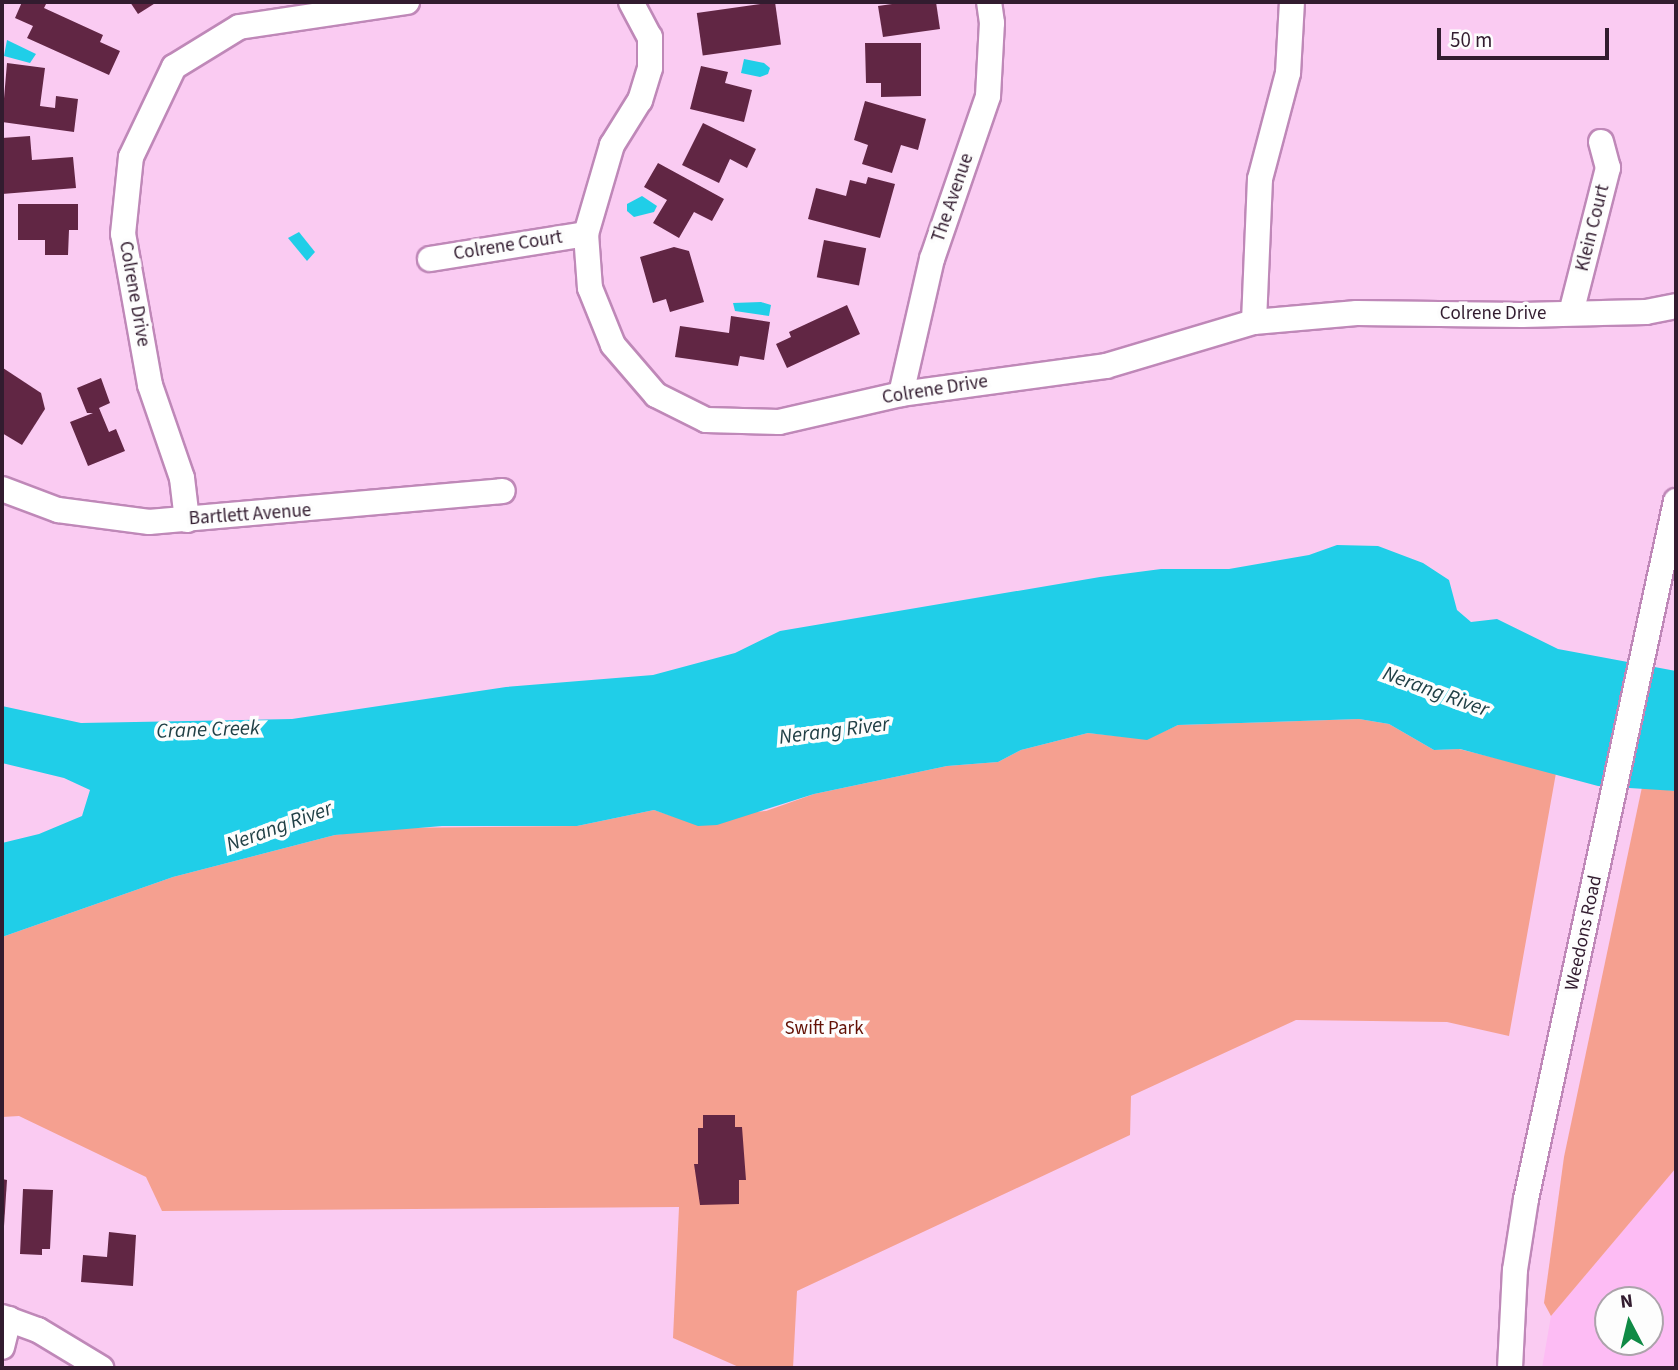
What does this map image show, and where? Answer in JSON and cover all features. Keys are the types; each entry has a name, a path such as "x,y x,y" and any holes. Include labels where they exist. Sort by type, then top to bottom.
{"street":[{"name":"Colrene Drive","path":"187,520 182,478 150,385 123,234 131,158 174,67 239,27 407,2"},
{"name":"Colrene Drive","path":"631,2 650,37 650,68 640,100 612,145 586,234 590,288 613,345 656,396 706,421 779,422 901,394 1106,366 1254,322 1357,313 1646,312 1676,306"},
{"name":"The Avenue","path":"901,394 932,259 988,96 989,2"},
{"path":"1254,322 1259,178 1287,73 1292,2"},
{"name":"Klein Court","path":"1571,313 1608,168 1601,142"},
{"name":"Colrene Court","path":"430,258 586,234"},
{"name":"Colrene Drive","path":"1646,312 1676,319"},
{"name":"Bartlett Avenue","path":"2,489 58,510 149,522 503,491"},
{"name":"Weedons Road","path":"1510,1368 1520,1232 1676,501"},
{"path":"2,1347 5,1318 38,1330 101,1368"}],"shaded area":[{"path":"1676,1168 1676,1368 1542,1368 1551,1316"}],"green space":[{"name":"Swift Park","path":"1359,719 1389,724 1434,750 1459,749 1556,773 1509,1036 1447,1022 1296,1020 1131,1096 1130,1135 797,1291 793,1368 741,1368 673,1338 679,1207 162,1211 146,1177 19,1116 2,1117 2,937 173,877 335,835 389,828 577,826 654,810 675,817 766,811 814,794 947,766 998,762 1021,750 1088,733 1147,739 1178,725"},
{"path":"1642,787 1676,791 1676,1168 1551,1316 1544,1303 1564,1157"}],"water":[{"path":"7,40 36,54 30,63 4,56"},
{"path":"744,59 764,63 770,68 768,74 760,77 741,73"},
{"path":"642,196 657,206 654,212 634,217 627,211 627,204"},
{"path":"299,232 315,252 307,261 288,238"},
{"path":"761,302 771,305 769,316 735,311 733,303"},
{"path":"1337,545 1378,546 1423,563 1449,580 1457,610 1471,622 1497,619 1558,649 1676,671 1676,791 1598,786 1460,749 1434,750 1389,724 1359,719 1178,725 1147,740 1088,733 1021,750 998,762 947,766 814,794 717,825 698,826 654,810 577,826 442,826 335,835 173,877 2,937 2,843 39,834 82,816 90,790 64,778 2,763 2,706 81,723 292,719 506,687 653,675 735,653 780,631 1100,577 1161,569 1229,569 1309,555"}],"building":[{"path":"22,2 47,2 44,8 103,35 100,42 120,51 109,75 27,38 33,26 15,18"},
{"path":"130,2 157,2 138,14"},
{"path":"775,2 781,45 703,56 697,13"},
{"path":"936,2 940,29 883,37 878,6"},
{"path":"865,43 921,43 921,96 881,97 881,83 866,83"},
{"path":"7,63 45,68 40,106 55,108 56,96 78,99 74,132 2,122"},
{"path":"701,66 728,72 725,83 752,90 744,122 690,109"},
{"path":"865,101 926,119 918,150 901,145 892,173 862,164 868,145 854,140"},
{"path":"703,123 756,149 747,168 730,159 719,183 682,165"},
{"path":"30,136 32,160 73,157 76,188 2,194 2,138"},
{"path":"658,163 724,199 712,221 694,212 679,238 653,223 667,200 644,187"},
{"path":"868,177 895,184 880,238 808,219 816,188 846,196 850,180 866,184"},
{"path":"18,204 78,204 78,230 69,230 68,255 45,255 45,240 18,240"},
{"path":"824,240 866,248 859,286 817,277"},
{"path":"674,247 689,251 704,302 670,312 666,299 653,303 640,257"},
{"path":"847,305 860,334 787,368 776,344 791,337 789,332"},
{"path":"731,316 770,322 764,360 740,356 738,366 675,357 680,326 729,333"},
{"path":"3,368 41,393 45,409 22,445 2,433"},
{"path":"101,378 110,403 99,408 109,432 116,429 125,451 88,466 70,422 93,413 87,413 77,388"},
{"path":"703,1115 735,1115 735,1127 742,1127 746,1180 739,1180 739,1204 700,1205 694,1164 698,1164 698,1128 703,1128"},
{"path":"2,1179 7,1180 4,1226 2,1226"},
{"path":"23,1189 53,1190 50,1249 42,1249 42,1255 20,1254"},
{"path":"109,1232 136,1235 133,1286 81,1282 83,1255 107,1257"}],"water label":[{"name":"Nerang River","path":"1436,691"},
{"name":"Crane Creek","path":"208,729"},
{"name":"Nerang River","path":"834,730"},
{"name":"Nerang River","path":"279,826"}]}
